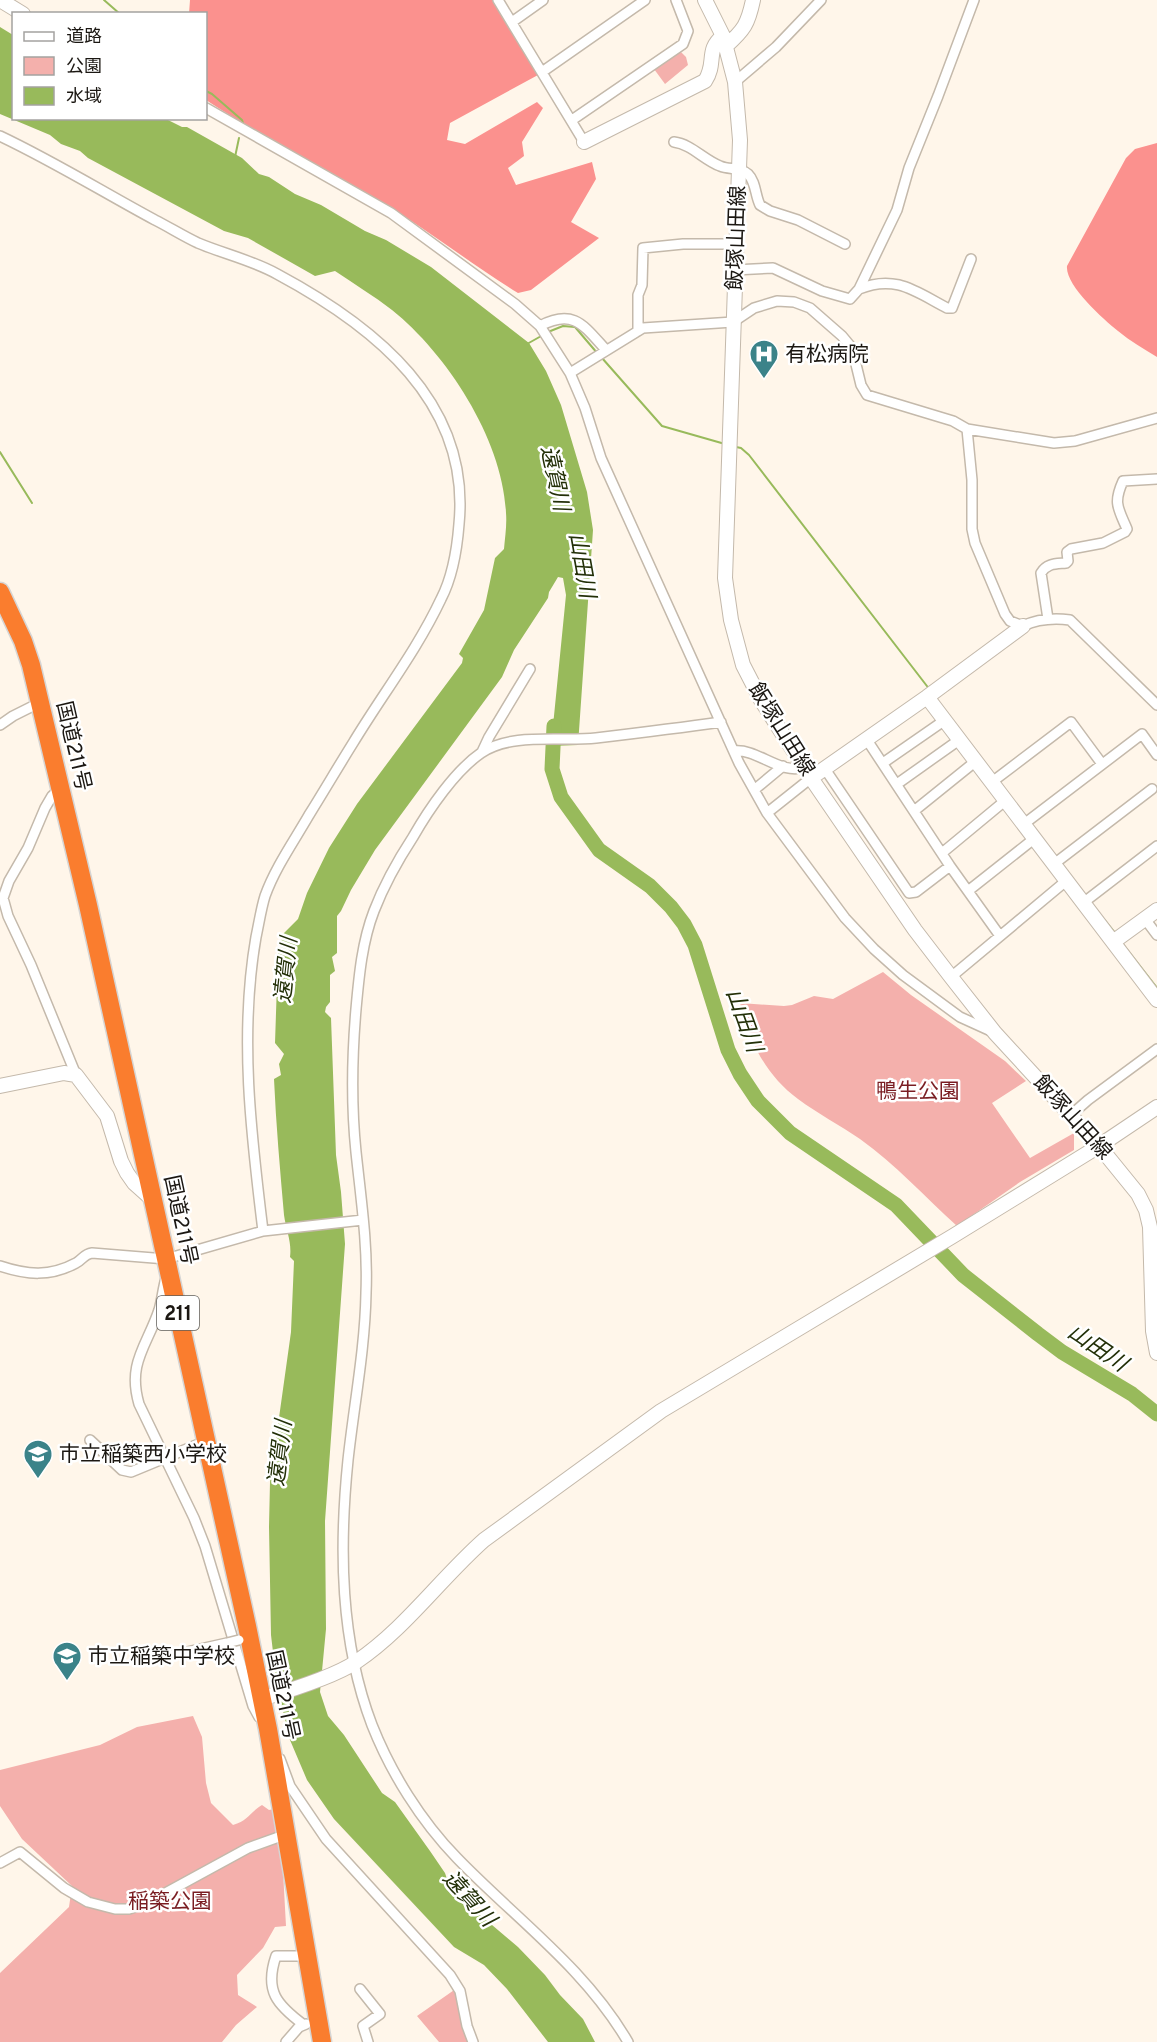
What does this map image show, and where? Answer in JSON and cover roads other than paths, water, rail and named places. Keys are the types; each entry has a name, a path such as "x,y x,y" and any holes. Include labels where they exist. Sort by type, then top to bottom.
{"highway":[{"name":"国道211号","path":"0,592 23,641 41,702 206,1441 243,1639 265,1698 268,1729 307,1956 311,2023 322,2042"}],"street":[{"path":"0,0 20,12"},
{"path":"498,0 585,142 705,81 712,65 712,50 715,42 724,41 743,32 749,20 753,0"},
{"path":"512,22 543,0"},
{"path":"542,72 645,0"},
{"path":"572,120 683,44 688,31 676,0"},
{"name":"飯塚山田線","path":"705,0 724,41 735,82 740,140 725,578 730,620 743,665 761,700 808,773 915,930 995,1033 1128,1179 1152,1213 1150,1227 1153,1331 1157,1353"},
{"path":"735,82 776,46 821,0"},
{"path":"734,270 773,268 822,291 850,299 859,289 897,210 909,168 974,0"},
{"path":"207,109 391,213 515,304 540,326 570,373 585,408 601,458 734,751 767,813 844,918 874,949 903,975 960,1017 995,1033"},
{"path":"0,136 198,243 274,272 332,307 372,336 422,387 437,411 454,458 460,488 460,516 454,566 444,595 398,675 353,742 266,894 252,960 247,1034 252,1146 265,1231"},
{"path":"674,142 682,143 705,159 722,167 747,173 753,182 760,205 770,211 798,220 845,244"},
{"path":"638,331 638,295 642,285 643,248 683,244 735,244"},
{"path":"859,289 888,282 913,290 947,308 952,308 971,259"},
{"path":"570,373 648,327 732,322 754,308 777,301 794,302 810,308 852,348 861,385 867,395 953,421 967,429 1053,443 1075,441 1157,418"},
{"path":"540,326 554,319 572,319 581,324 602,353"},
{"path":"967,429 972,480 972,528 975,543 1005,614 1010,621 1023,626"},
{"path":"1048,619 1041,573 1044,568 1048,565 1066,563 1068,561 1067,552 1071,549 1102,543 1125,532 1127,529 1119,513 1117,501 1123,481 1157,479"},
{"path":"767,813 808,773 825,769 1023,626 1048,619 1070,620 1077,625 1157,705"},
{"path":"482,752 530,669"},
{"path":"927,697 1157,1000"},
{"path":"0,725 41,702"},
{"path":"883,763 945,720"},
{"path":"628,2042 599,1999 550,1944 455,1856 432,1829 391,1766 371,1723 354,1663 346,1610 343,1545 348,1460 362,1348 366,1293 352,1048 360,966 373,913 393,869 419,826 468,764 495,745 514,740 592,738 721,722"},
{"path":"992,782 1071,722 1102,764"},
{"path":"1024,824 1142,734 1157,755"},
{"path":"867,740 950,866 1000,936"},
{"path":"897,784 959,740"},
{"path":"734,751 742,750 808,773"},
{"path":"914,812 976,762"},
{"path":"754,790 783,766"},
{"path":"825,769 909,893 916,892 950,866"},
{"path":"61,788 52,796 45,808 28,848 4,879 3,906 31,965 76,1076 107,1116 127,1173 134,1183 153,1200"},
{"path":"1054,864 1155,790"},
{"path":"942,853 1006,800"},
{"path":"968,891 1035,838"},
{"path":"1083,903 1157,846"},
{"path":"951,977 1066,881"},
{"path":"1113,942 1157,910"},
{"path":"1145,919 1157,935"},
{"path":"1071,1115 1157,1049"},
{"path":"0,1086 64,1073 76,1076"},
{"path":"265,1698 354,1663 396,1628 457,1563 484,1540 661,1411 953,1236 1099,1146 1157,1107"},
{"path":"0,1266 18,1272 41,1275 63,1269 80,1261 86,1254 92,1253 167,1263 265,1231 361,1220"},
{"path":"167,1263 159,1309 134,1372 135,1393 205,1546 253,1706 268,1729 290,1786 326,1839 450,1975 460,1991 467,2026 473,2042"},
{"path":"90,1440 122,1470 131,1472 206,1441"},
{"path":"160,1658 243,1639"},
{"path":"0,1863 20,1852 64,1888 88,1902 115,1909 129,1909 149,1902 248,1848 287,1834"},
{"path":"307,1956 276,1956 271,1982 279,2004 311,2023"},
{"path":"360,1989 380,2014 363,2026 368,2042"},
{"path":"286,2042 295,2031 311,2023"}],"water":[{"path":"0,27 12,34 12,119 0,114"},
{"name":"遠賀川","path":"14,120 168,120 187,127 242,158 259,174 269,177 295,194 321,205 365,231 386,240 431,267 529,343 546,371 561,405 587,492 593,530 578,745 551,746 566,595 563,578 558,577 548,598 514,650 502,677 375,850 337,916 337,953 332,957 335,971 330,975 330,1002 325,1012 331,1018 336,1155 345,1244 325,1521 326,1629 320,1692 328,1716 344,1735 382,1793 395,1802 445,1873 449,1885 518,1947 545,1975 583,2019 595,2042 548,2042 507,1989 484,1965 454,1947 334,1819 307,1780 290,1740 277,1686 271,1635 270,1482 291,1332 294,1261 290,1257 290,1241 284,1215 274,1079 281,1075 279,1064 284,1054 275,1043 278,954 283,934 298,919 307,893 329,848 357,804 462,663 463,658 459,654 484,610 495,558 504,549 506,513 495,457 483,428 451,374 413,328 392,310 335,271 315,276 248,238 224,231 88,158 80,151 61,144 50,135"}],"waterway":[{"path":"104,0 118,12"},
{"path":"207,92 243,123"},
{"path":"235,157 239,138"},
{"path":"548,332 563,326 575,327 598,354"},
{"path":"527,344 543,335"},
{"path":"602,358 662,426 725,444"},
{"path":"736,447 749,455 930,690"},
{"path":"0,452 32,503"},
{"name":"山田川","path":"554,726 552,769 561,797 599,850 650,886 684,924 695,945 728,1050 740,1074 758,1101 790,1133 896,1205 963,1275 1038,1334 1062,1352 1132,1394 1157,1414"},
{"path":"1102,917 1115,933"},
{"path":"1122,943 1157,988"}],"place":[{"name":"有松病院","path":"764,380"},
{"name":"市立稲築西小学校","path":"38,1480"},
{"name":"市立稲築中学校","path":"67,1682"}],"park label":[{"name":"鴨生公園","path":"918,1091"},
{"name":"稲築公園","path":"170,1901"}]}
